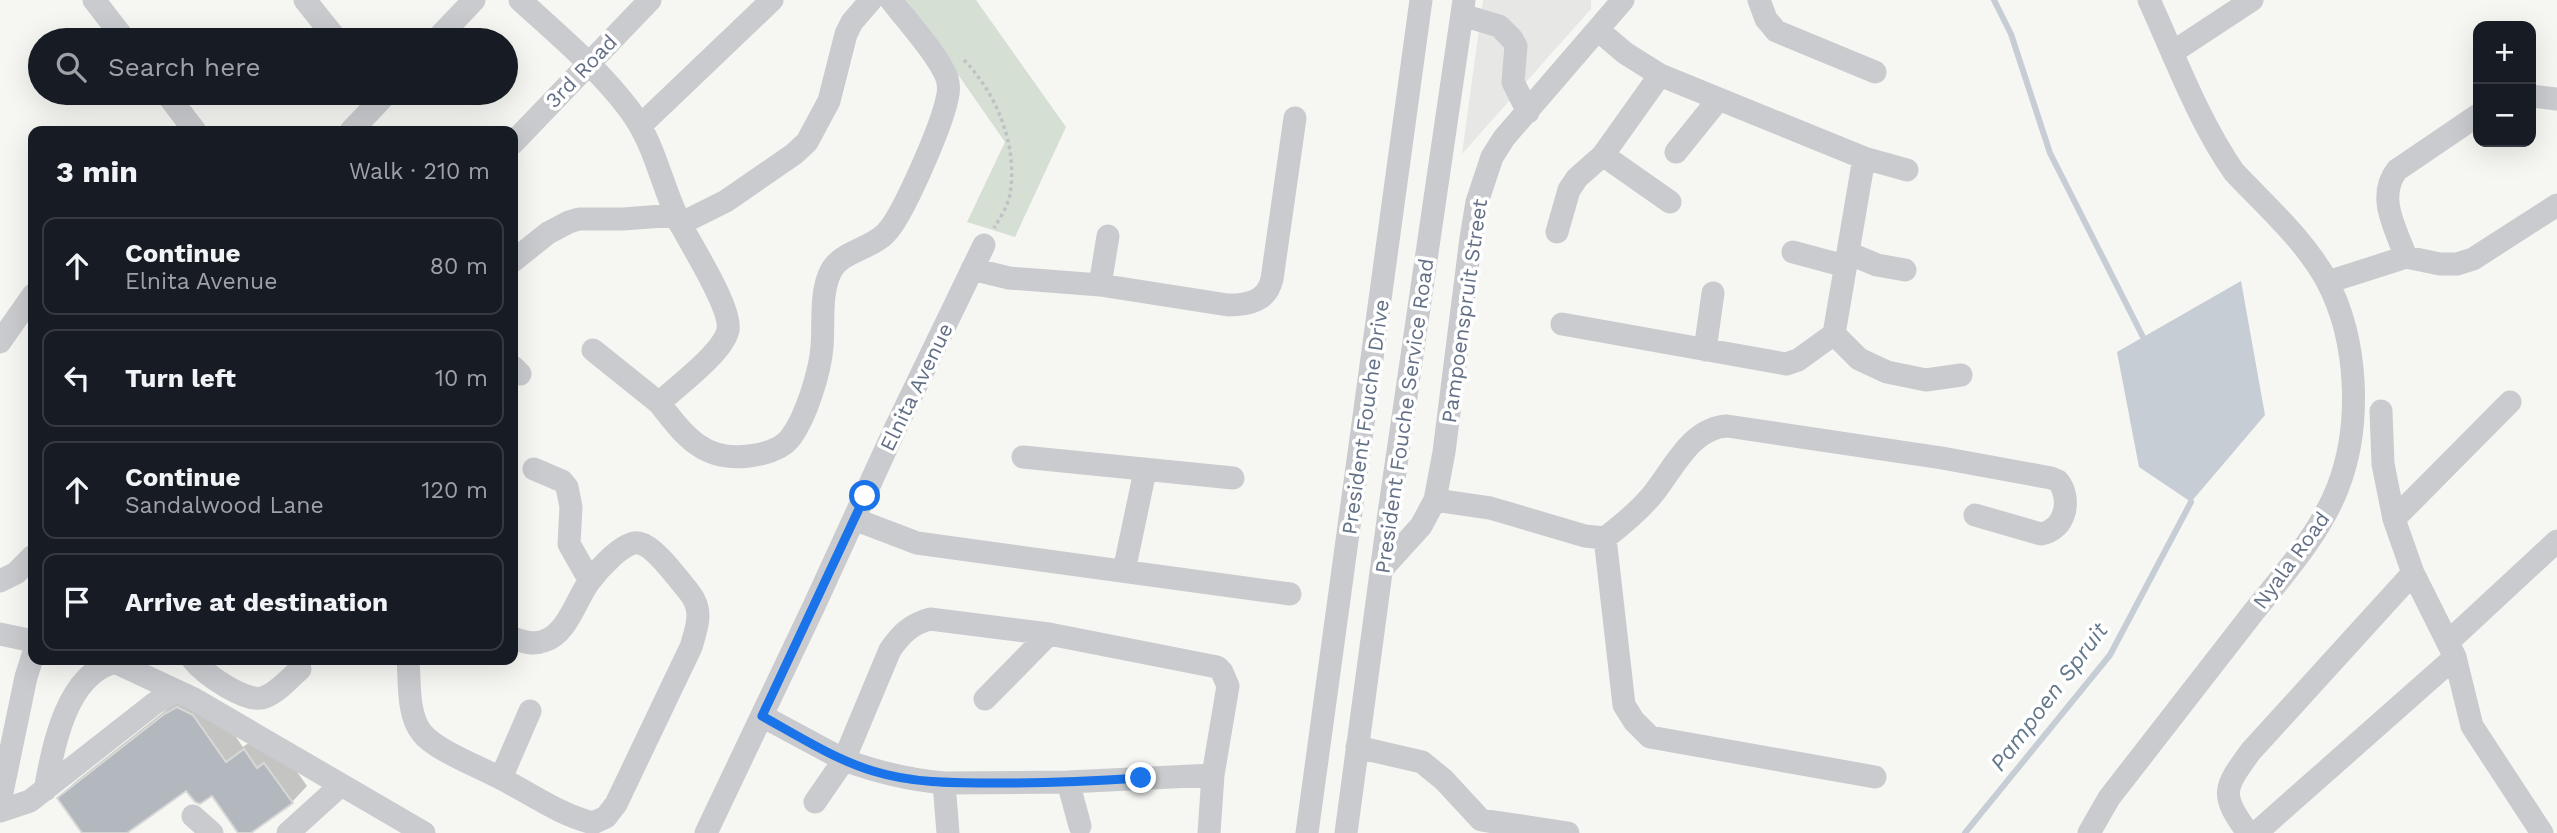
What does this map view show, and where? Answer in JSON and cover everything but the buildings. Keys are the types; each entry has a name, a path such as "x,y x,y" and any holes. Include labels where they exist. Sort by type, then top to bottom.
{"street":[{"path":"94,0 116,28"},
{"path":"305,0 327,28"},
{"path":"447,28 474,0"},
{"path":"520,0 588,64 621,99 640,125 655,153 678,219 714,285 728,324 727,334 716,351 659,403"},
{"name":"3rd Road","path":"518,138 650,0"},
{"path":"640,125 772,0"},
{"path":"518,257 548,233 579,219 678,219 726,201 794,154 807,142 829,101 846,34 852,22 871,0"},
{"path":"593,350 659,403 696,446 713,454 741,457 766,454 791,438 816,381 822,349 825,288 832,269 839,261 876,242 887,233 925,160 947,103 948,85 941,66 891,0"},
{"name":"President Fouche Drive","path":"1307,833 1421,0"},
{"name":"Pampoenspruit Street","path":"1382,569 1421,526 1435,500 1444,452 1471,238 1477,202 1492,157 1504,138 1623,0"},
{"path":"1759,0 1766,19 1776,31 1875,72"},
{"name":"Nyala Road","path":"2089,833 2109,798 2316,529 2339,485 2348,449 2353,410 2350,350 2328,282 2300,243 2225,160 2149,0"},
{"path":"2173,52 2252,0"},
{"path":"1463,7 1499,26 1512,39 1516,46 1513,82 1528,112"},
{"name":"President Fouche Service Road","path":"1346,833 1463,7"},
{"path":"1598,30 1625,53 1660,75 1864,158 1907,170"},
{"path":"1558,232 1569,190 1577,178 1603,155 1660,75"},
{"path":"2536,97 2557,99"},
{"path":"1676,152 1717,100"},
{"path":"175,105 191,126"},
{"path":"355,126 374,105"},
{"path":"972,270 1009,278 1100,285 1228,305 1250,303 1264,296 1272,279 1295,118"},
{"path":"2406,257 2388,204 2388,181 2396,170 2473,118"},
{"path":"1603,155 1670,202"},
{"path":"1562,324 1786,364 1798,360 1834,334 1864,158"},
{"path":"2328,282 2406,257 2440,264 2457,264 2473,259 2557,205"},
{"path":"1100,285 1108,236"},
{"name":"Elnita Avenue","path":"706,833 984,245"},
{"path":"1793,252 1905,270"},
{"path":"1705,350 1713,293"},
{"path":"0,342 28,302"},
{"path":"1834,334 1859,359 1886,372 1926,380 1961,374"},
{"path":"2394,519 2510,402"},
{"path":"2381,411 2383,464 2394,519 2413,573 2452,650 2472,726 2542,833"},
{"path":"1435,500 1490,508 1585,536 1605,538 1625,523 1652,495 1694,440 1715,427 1727,426 1942,458 2051,478 2058,481 2066,493 2062,518 2057,527 2049,533 2041,534 1975,515"},
{"path":"1023,457 1233,478"},
{"path":"534,469 562,481 567,487 571,507 569,544 590,581"},
{"path":"1124,571 1145,471"},
{"path":"854,519 917,543 1290,594"},
{"path":"1605,538 1625,705 1640,728 1650,737 1875,777"},
{"path":"2256,833 2452,650 2557,541"},
{"path":"408,665 413,714 421,733 429,741 559,812 593,823 606,817 616,804 691,647 699,622 697,601 655,553 641,543 631,543 618,551 590,581 561,629 546,641 529,643 518,640"},
{"path":"0,581 16,573 28,561"},
{"path":"2248,833 2229,805 2228,790 2235,774 2251,751 2413,573"},
{"path":"815,802 844,761 890,650 901,634 910,627 930,619 1049,634 1217,667 1228,686 1213,775 1209,833"},
{"path":"985,699 1049,634"},
{"path":"0,635 28,639"},
{"path":"0,802 30,665"},
{"path":"45,790 54,743 66,713 92,671 103,665"},
{"path":"121,665 194,699 424,833"},
{"path":"198,665 215,680 254,698 268,696 300,668"},
{"path":"0,811 30,801 155,703 177,691"},
{"path":"501,778 530,711"},
{"path":"762,716 844,761 914,780 944,783 1068,782 1213,775"},
{"path":"1357,747 1422,762 1444,780 1480,826 1568,833"},
{"path":"1068,782 1080,827"},
{"path":"944,783 948,833"},
{"path":"288,833 341,785"},
{"path":"194,816 212,833"}],"path":[{"path":"961,57 975,72 995,107 1007,133 1011,155 1010,195 984,245"}],"shaded area":[{"path":"906,0 976,0 1066,127 1015,237 967,222 1005,142"},
{"path":"1483,0 1591,0 1591,9 1462,154"},
{"path":"2241,281 2265,415 2191,502 2139,467 2117,352"}],"waterway":[{"name":"Pampoen Spruit","path":"1994,0 2011,34 2050,153 2143,337"},
{"name":"Pampoen Spruit","path":"1965,833 2110,655 2191,502"}],"route":[{"path":"865,496 762,716 844,761 914,780 944,783 1068,782 1141,778"}]}
